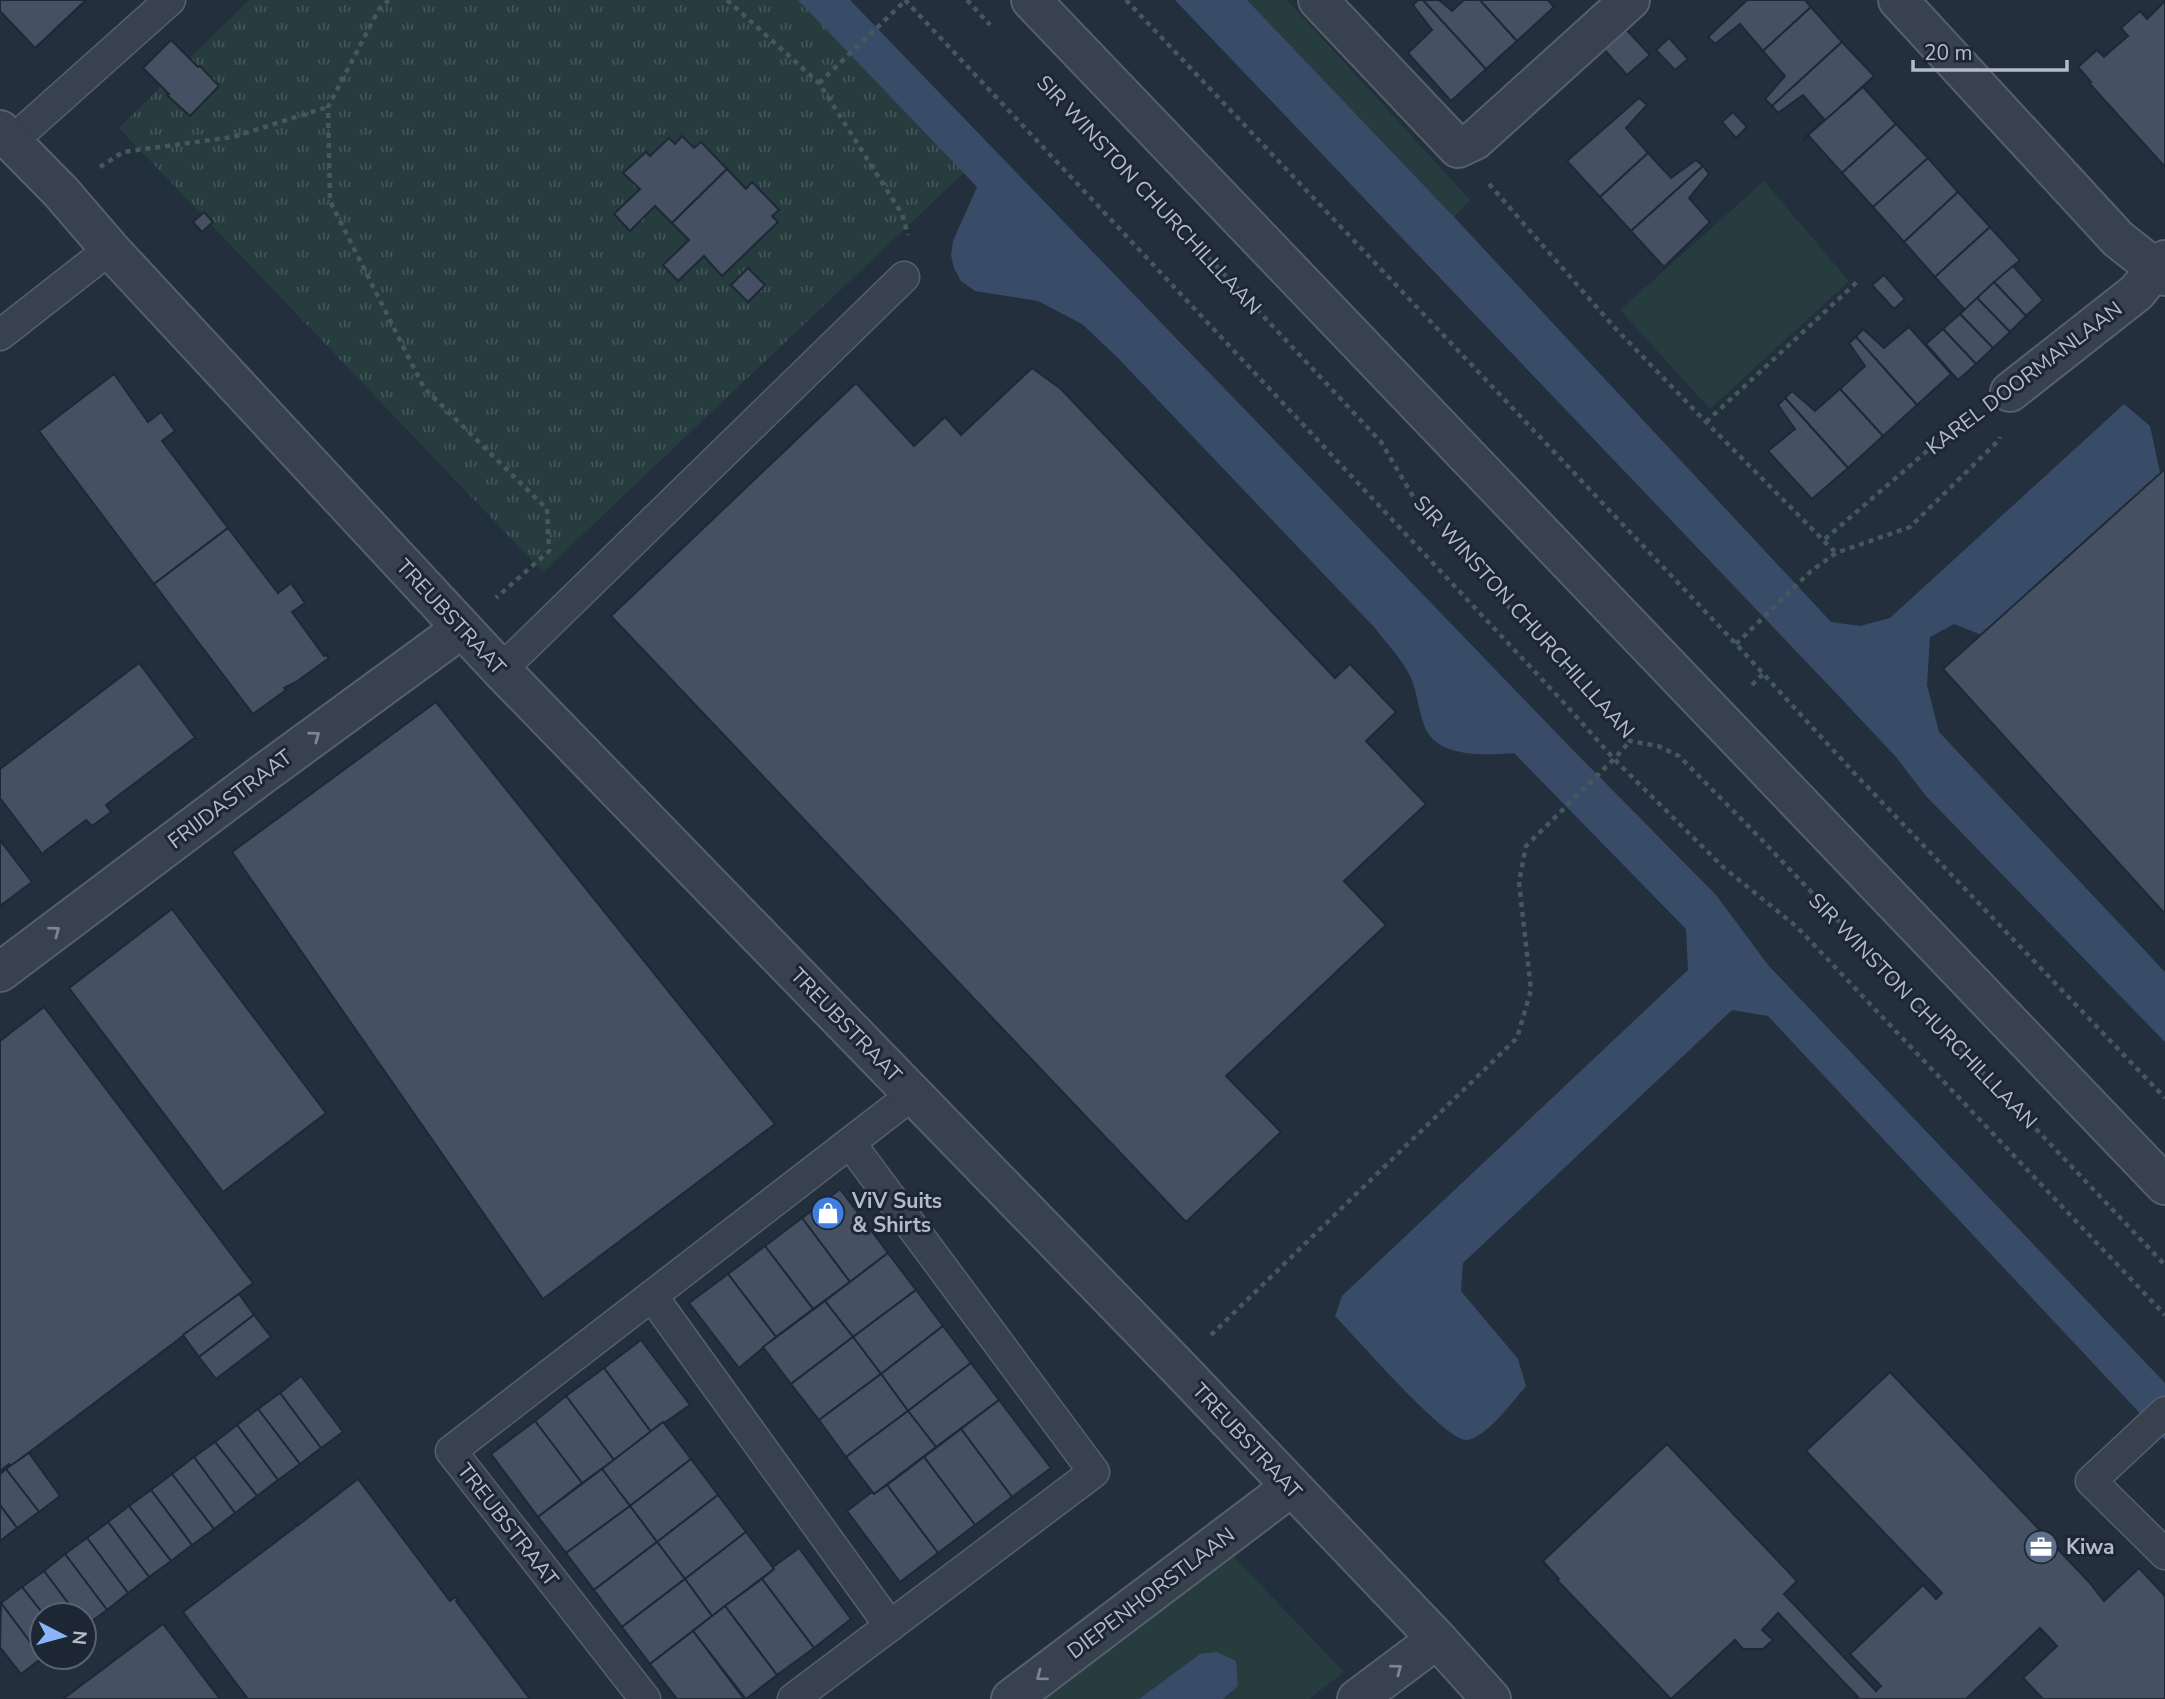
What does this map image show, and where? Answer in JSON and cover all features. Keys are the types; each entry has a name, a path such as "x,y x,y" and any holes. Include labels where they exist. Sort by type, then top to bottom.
{"street":[{"path":"1031,0 2165,1185"},
{"path":"1318,0 1458,148 1475,140 1630,0"},
{"name":"KAREL DOORMANLAAN","path":"1898,0 2118,239 2162,268 2137,292 2010,393"},
{"name":"TREUBSTRAAT","path":"5,136 61,192 110,249 461,629 1178,1367 1491,1699"},
{"name":"FRIJDASTRAAT","path":"0,972 461,629"},
{"name":"DIEPENHORSTLAAN","path":"1011,1699 1290,1487"},
{"path":"1357,1699 1437,1639"}],"lane":[{"path":"5,136 170,0"},
{"path":"0,335 110,249"},
{"path":"501,670 904,277"},
{"name":"TREUBSTRAAT","path":"645,1699 450,1451 913,1094"},
{"path":"793,1699 1094,1472 850,1143"},
{"path":"652,1296 890,1626"},
{"path":"2157,1419 2091,1481 2165,1554"}],"path":[{"path":"389,0 379,9 328,107 330,201 424,388 547,509 549,551 461,629"},
{"path":"727,0 820,83 902,214 911,248 904,277"},
{"path":"820,83 905,0 1614,759 1723,867 1797,927 2165,1315"},
{"path":"967,0 995,30"},
{"path":"1126,0 1736,644 1856,775 2165,1098"},
{"path":"61,192 123,152 233,137 328,107"},
{"path":"1458,148 1614,327 1836,553"},
{"name":"SIR WINSTON CHURCHILLLAAN","path":"1202,251 1381,442 1421,510 1630,741 1658,746 1679,756 2165,1265"},
{"path":"1706,422 1857,282"},
{"path":"1736,644 1811,571 1836,553 1910,527 1999,440 2010,393"},
{"name":"KAREL DOORMANLAAN","path":"1825,539 1973,411 2010,393"},
{"path":"1178,1367 1517,1038 1531,990 1519,882 1526,846 1630,741"}],"green space":[{"path":"249,0 814,0 974,163 543,572 119,128"},
{"path":"1247,0 1287,0 1470,200 1454,217"},
{"path":"1764,181 1849,281 1710,409 1620,310"},
{"path":"1233,1556 1344,1672 1309,1699 1224,1699 1238,1686 1200,1654 1139,1699 1043,1699"}],"water":[{"path":"798,0 850,0 1716,895 1768,965 2165,1383 2165,1440 1768,1016 1732,1010 1463,1263 1461,1291 1518,1359 1526,1386 1499,1418 1474,1438 1467,1440 1456,1436 1421,1407 1380,1364 1335,1316 1342,1296 1688,970 1686,929 1514,753 1468,753 1445,747 1435,741 1425,727 1413,682 1407,670 1375,628 1118,358 1082,324 1038,301 975,291 961,281 951,255 953,241 977,187"},
{"path":"1175,0 1247,0 1454,217 1831,622 1860,626 1890,618 2124,404 2150,426 2160,473 1982,635 1954,624 1930,637 1927,685 1939,732 2165,972 2165,1042 1926,796 1896,757 1836,693"},
{"path":"1217,1652 1236,1661 1238,1686 1223,1699 1139,1699 1200,1654"}],"building":[{"path":"0,0 86,0 35,48 0,11"},
{"path":"1418,0 1423,0 1486,69 1451,101 1408,53 1432,30 1413,5"},
{"path":"1423,0 1439,0 1452,11 1464,0 1480,0 1517,41 1486,69"},
{"path":"1480,0 1548,0 1554,7 1517,41"},
{"path":"1747,0 1805,0 1811,7 1763,51 1740,24 1715,44 1708,37"},
{"path":"2165,1 2165,167 2089,83 2091,82 2078,67 2097,50 2104,57 2128,36 2121,28 2140,11 2147,19"},
{"path":"1811,7 1842,42 1772,106 1765,99 1785,76 1763,51"},
{"path":"1624,27 1650,55 1627,75 1602,47"},
{"path":"1669,38 1688,59 1675,70 1656,50"},
{"path":"171,40 219,86 190,116 143,68"},
{"path":"1842,42 1874,76 1804,140 1824,119 1803,95 1778,113 1772,106"},
{"path":"1863,87 1896,124 1842,173 1808,135"},
{"path":"1639,98 1647,105 1626,128 1648,153 1600,197 1567,161"},
{"path":"1733,112 1747,127 1736,138 1722,122"},
{"path":"1896,124 1928,158 1873,207 1842,173"},
{"path":"682,136 694,148 701,142 727,169 672,223 655,206 630,231 614,214 640,189 623,173 646,152 650,156 669,138 675,144"},
{"path":"1648,153 1671,178 1696,160 1703,166 1631,231 1600,197"},
{"path":"1928,158 1958,192 1904,242 1873,207"},
{"path":"1703,166 1709,174 1689,198 1710,222 1664,267 1631,231"},
{"path":"727,169 746,189 752,182 779,210 772,216 778,222 722,276 704,256 678,281 663,265 689,240 672,223"},
{"path":"1958,192 1990,227 1935,277 1904,242"},
{"path":"204,212 213,222 202,232 193,222"},
{"path":"1990,227 2020,260 1965,310 1935,277"},
{"path":"2013,266 2043,300 2026,316 1994,282"},
{"path":"748,268 765,285 748,302 731,285"},
{"path":"1884,275 1905,299 1894,309 1872,285"},
{"path":"1994,282 2026,316 2010,332 1977,298"},
{"path":"1977,298 2010,332 1993,348 1960,314"},
{"path":"1960,314 1993,348 1976,364 1943,329"},
{"path":"1909,327 1951,374 1917,405 1856,337 1863,329 1884,348"},
{"path":"1943,329 1976,364 1958,380 1926,344"},
{"path":"1856,337 1917,405 1883,436 1840,389 1865,366 1849,343"},
{"path":"1032,368 1061,389 1335,678 1350,664 1396,712 1366,741 1426,804 1344,881 1386,925 1226,1076 1281,1132 1186,1222 611,616 856,383 914,446 945,417 961,435"},
{"path":"114,374 148,422 161,412 175,431 162,441 228,528 154,584 39,431"},
{"path":"1840,389 1883,436 1848,468 1785,398 1792,391 1815,411"},
{"path":"1785,398 1848,468 1812,499 1768,451 1795,429 1778,405"},
{"path":"2165,469 2165,914 1943,669"},
{"path":"228,528 278,593 291,583 305,603 292,612 324,656 329,658 284,688 286,690 253,714 154,584"},
{"path":"139,663 196,739 106,805 111,812 92,826 86,820 43,855 0,798 0,769"},
{"path":"436,702 775,1124 543,1299 232,852"},
{"path":"0,840 32,882 0,906"},
{"path":"172,909 326,1113 223,1192 69,988"},
{"path":"44,1007 253,1283 11,1466 9,1464 0,1471 0,1041"},
{"path":"840,1189 888,1253 850,1282 802,1218"},
{"path":"802,1218 850,1282 813,1309 765,1246"},
{"path":"765,1246 813,1309 776,1337 728,1274"},
{"path":"888,1253 916,1290 853,1337 825,1301"},
{"path":"728,1274 776,1337 739,1368 689,1303"},
{"path":"916,1290 943,1326 881,1374 853,1337"},
{"path":"239,1294 254,1315 199,1357 183,1335"},
{"path":"825,1301 853,1337 791,1384 763,1347"},
{"path":"254,1315 271,1337 216,1379 199,1357"},
{"path":"943,1326 971,1363 908,1411 881,1374"},
{"path":"853,1337 881,1374 819,1420 791,1384"},
{"path":"641,1340 690,1405 651,1432 604,1368"},
{"path":"971,1363 999,1400 936,1447 908,1411"},
{"path":"604,1368 651,1432 614,1460 566,1396"},
{"path":"1890,1372 2104,1601 2139,1568 2165,1596 2165,1699 2043,1699 2023,1678 2057,1646 2040,1628 1966,1699 1856,1699 1858,1697 1778,1613 1762,1630 1773,1640 1763,1649 1743,1649 1735,1640 1671,1699 1557,1580 1559,1579 1543,1561 1667,1444 1797,1581 1784,1594 1876,1691 1881,1686 1850,1654 1923,1585 1936,1599 1942,1593 1806,1451"},
{"path":"881,1374 908,1411 846,1457 819,1420"},
{"path":"301,1376 343,1432 321,1448 280,1393"},
{"path":"280,1393 321,1448 300,1464 258,1409"},
{"path":"566,1396 614,1460 582,1483 535,1421"},
{"path":"999,1400 1051,1468 1012,1497 961,1429"},
{"path":"258,1409 300,1464 278,1480 237,1425"},
{"path":"908,1411 936,1447 874,1494 846,1457"},
{"path":"535,1421 582,1483 538,1517 491,1454"},
{"path":"663,1422 691,1459 630,1506 602,1469"},
{"path":"237,1425 278,1480 257,1496 215,1442"},
{"path":"961,1429 1012,1497 975,1525 924,1457"},
{"path":"215,1442 257,1496 235,1513 194,1457"},
{"path":"29,1453 60,1496 39,1512 6,1469"},
{"path":"194,1457 235,1513 214,1529 172,1474"},
{"path":"924,1457 975,1525 938,1553 887,1485"},
{"path":"691,1459 718,1495 657,1542 630,1506"},
{"path":"6,1469 39,1512 17,1528 0,1505 0,1474"},
{"path":"602,1469 630,1506 566,1553 538,1517"},
{"path":"172,1474 214,1529 192,1545 151,1490"},
{"path":"358,1479 450,1601 455,1597 458,1600 456,1601 530,1699 248,1699 183,1612"},
{"path":"887,1485 938,1553 900,1582 847,1511 872,1492 874,1494"},
{"path":"151,1490 192,1545 171,1561 129,1506"},
{"path":"718,1495 746,1532 685,1579 657,1542"},
{"path":"0,1505 17,1528 0,1541"},
{"path":"129,1506 171,1561 149,1577 108,1522"},
{"path":"630,1506 657,1542 594,1590 566,1553"},
{"path":"108,1522 149,1577 128,1593 87,1538"},
{"path":"746,1532 774,1569 712,1616 685,1579"},
{"path":"87,1538 128,1593 107,1610 65,1554"},
{"path":"657,1542 685,1579 622,1627 594,1590"},
{"path":"799,1548 851,1619 814,1648 762,1579 773,1567"},
{"path":"65,1554 107,1610 98,1617 98,1601 66,1601 44,1571"},
{"path":"44,1571 66,1601 33,1601 22,1587"},
{"path":"685,1579 712,1616 650,1664 622,1627"},
{"path":"762,1579 814,1648 777,1675 725,1606"},
{"path":"22,1587 33,1601 28,1601 28,1639 1,1603"},
{"path":"1,1603 28,1639 28,1669 21,1674 0,1647"},
{"path":"725,1606 777,1675 746,1699 693,1631"},
{"path":"163,1624 220,1699 63,1699"},
{"path":"693,1631 744,1699 677,1699 650,1664"}],"place":[{"name":"ViV Suits & Shirts","path":"828,1213"},
{"name":"Kiwa","path":"2041,1547"}]}
